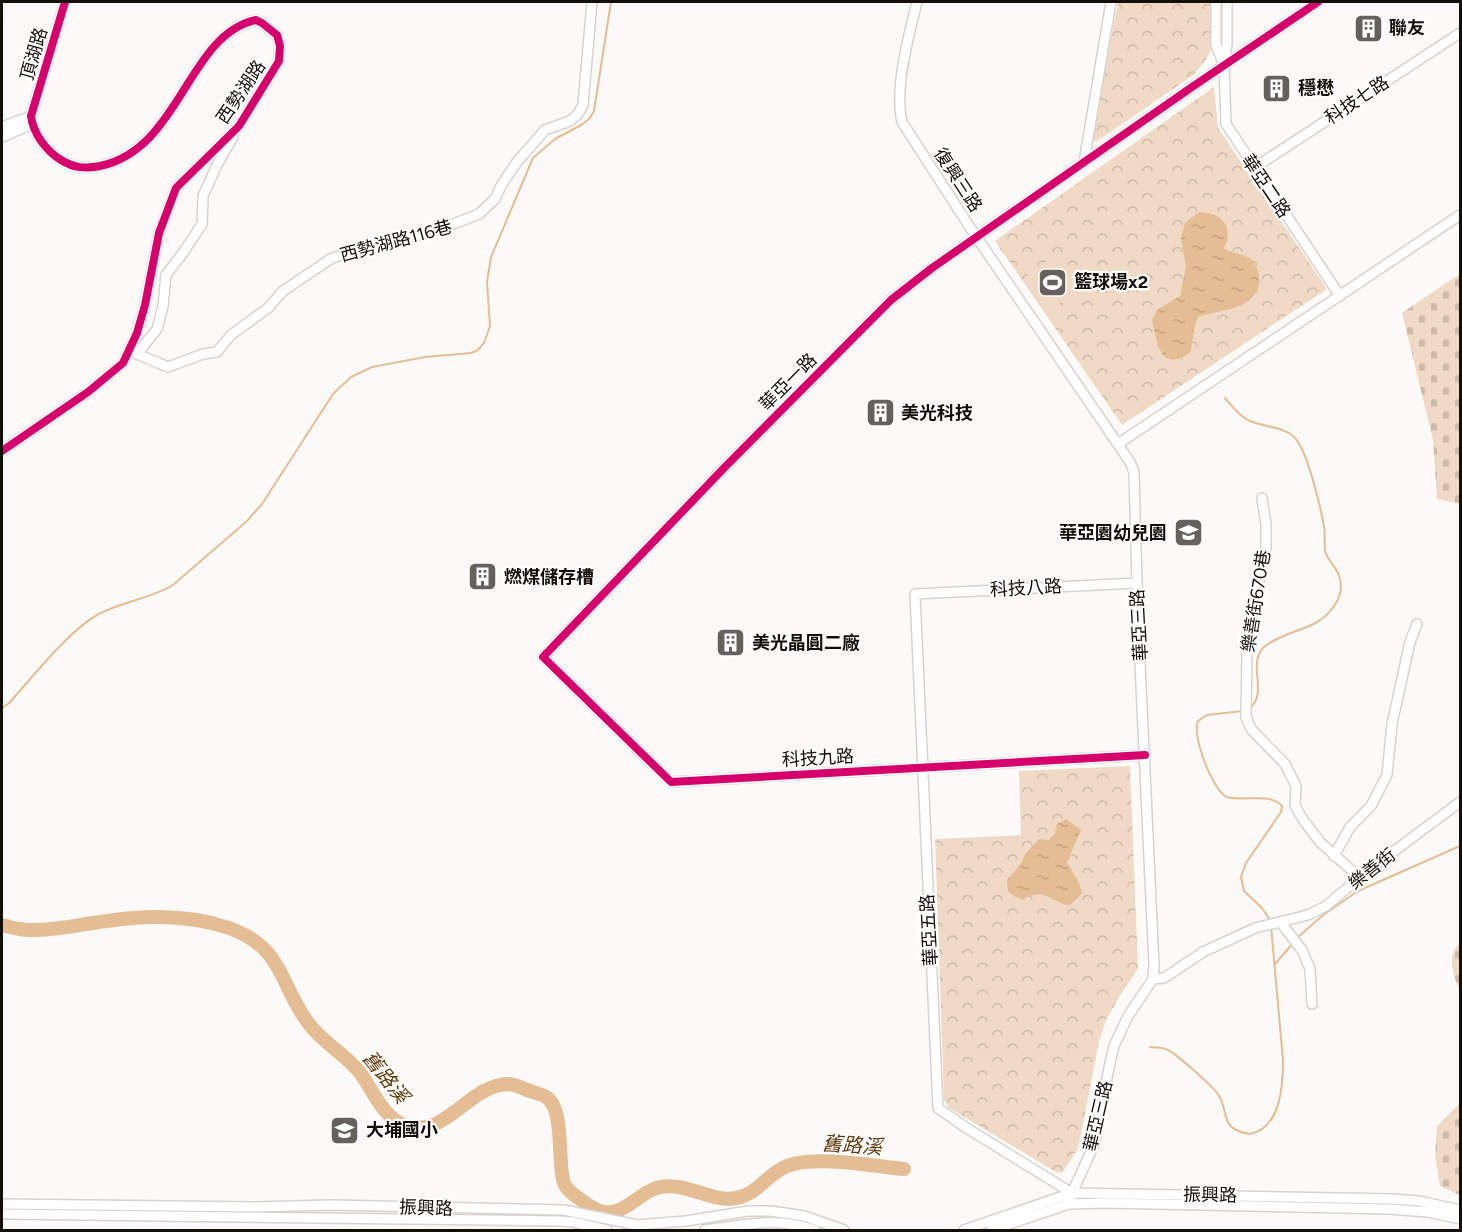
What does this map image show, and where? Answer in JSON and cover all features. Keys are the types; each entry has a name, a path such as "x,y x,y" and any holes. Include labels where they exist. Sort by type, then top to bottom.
{"street":[{"name":"頂湖路","path":"32,120 65,2"},
{"name":"西勢湖路116巷","path":"239,126 203,196 202,224 166,274 164,306 157,328 137,354 168,367 203,354 217,352 231,335 268,308 283,291 332,258 435,231 478,214 495,199 517,162 544,130 570,121 583,105 592,2"},
{"name":"復興三路","path":"917,2 900,89 899,110 902,122 1118,444"},
{"path":"1084,162 1111,2"},
{"name":"華亞二路","path":"1216,2 1216,45 1224,65"},
{"name":"華亞二路","path":"1227,2 1227,44 1224,65 1226,124 1340,296"},
{"name":"華亞一路","path":"543,657 724,468 891,300 1084,162 1318,2"},
{"name":"西勢湖路","path":"2,451 88,392 123,363 142,315 159,233 176,188 239,126 279,61 280,46 277,35 262,22 256,20 232,29 215,46 160,127 118,160 96,167 71,166 44,146 32,120"},
{"name":"科技七路","path":"1254,168 1461,33"},
{"path":"2,128 32,120"},
{"path":"2,137 32,120"},
{"path":"1118,444 1461,215"},
{"name":"華亞三路","path":"1069,1204 1094,1145 1114,1046 1128,1016 1153,979 1154,965 1134,472 1118,444"},
{"name":"樂善街670巷","path":"1262,498 1266,547 1247,652 1246,717 1251,729 1285,764 1296,786 1295,806 1320,842 1360,878"},
{"name":"科技八路","path":"915,594 1137,583"},
{"name":"華亞五路","path":"915,594 938,1108 1072,1193"},
{"path":"1334,856 1350,827 1371,806 1387,775 1392,724 1410,642 1417,624"},
{"name":"科技九路","path":"543,657 671,782 1145,755"},
{"name":"樂善街","path":"1153,979 1164,978 1203,952 1255,928 1308,915 1326,906 1461,802"},
{"path":"1279,923 1302,950 1310,969 1312,1004"},
{"name":"振興路","path":"964,1230 1072,1193 1393,1199 1419,1201 1461,1210"},
{"name":"振興路","path":"991,1230 1069,1204 1160,1203 1390,1209 1427,1212 1461,1219"},
{"name":"振興路","path":"2,1204 564,1210 637,1225 771,1210 804,1216 844,1230"},
{"path":"310,1206 310,1217"},
{"name":"振興路","path":"2,1214 561,1221 608,1230"},
{"path":"705,1230 769,1222 795,1224 815,1230"}],"green space":[{"path":"1118,2 1213,2 1213,42 1207,58 1192,76 1096,142 1092,137"},
{"path":"1214,87 1218,128 1327,289 1122,425 995,241"},
{"name":"籃球場x2","path":"1056,255 1080,288 1050,309 1027,275"},
{"path":"1460,274 1460,504 1437,499 1433,440 1402,313"},
{"path":"1130,766 1138,969 1106,1020 1099,1042 1078,1149 1062,1173 1056,1172 949,1108 944,1100 935,839 1021,835 1019,771"},
{"path":"1460,943 1460,992 1453,973 1452,960 1455,948"},
{"path":"1460,1103 1460,1195 1440,1186 1435,1156 1437,1126"}],"water":[{"path":"1199,212 1214,215 1224,222 1228,233 1224,248 1253,261 1258,272 1259,283 1251,299 1243,304 1198,317 1190,353 1172,360 1162,354 1152,321 1157,310 1180,296 1186,267 1181,238 1185,223"},
{"path":"1066,819 1081,830 1067,862 1082,893 1070,905 1038,894 1023,899 1014,896 1008,891 1007,880 1021,864 1025,854 1039,839 1049,840 1055,833 1057,824"}],"waterway":[{"path":"2,708 64,642 88,621 108,610 155,594 173,585 247,521 262,504 333,394 351,377 372,367 425,357 471,353 478,350 484,343 490,326 487,282 491,257 533,158 555,139 583,124 594,111 611,2"},
{"path":"1225,398 1244,418 1289,433 1299,444 1313,479 1320,507 1325,530 1326,554 1341,581 1337,602 1324,617 1264,647 1257,662 1257,696 1248,709"},
{"path":"1243,711 1207,715 1198,721 1198,738 1210,774 1221,793 1234,798 1271,799 1282,806 1281,812 1246,863 1241,877 1244,891 1262,908 1270,920"},
{"path":"1297,938 1323,915 1358,891 1460,846"},
{"name":"舊路溪","path":"2,925 22,930 39,930 122,919 169,917 214,924 247,936 271,957 309,1024 355,1067 379,1103 391,1116 404,1125 419,1128 433,1125 494,1086 511,1084 546,1097 556,1112 564,1183 575,1196 591,1207 602,1211 618,1211 648,1192 664,1186 685,1188 726,1199 736,1198 757,1188 787,1166 813,1161 845,1162 904,1169"},
{"path":"1150,1047 1168,1050 1208,1084 1222,1101 1226,1119 1233,1128 1250,1134 1260,1130 1268,1123 1274,1115 1281,1093 1283,1060 1271,926"},
{"path":"1276,963 1293,943"}],"cycle path":[{"path":"2,451 88,392 123,363 137,333 159,233 176,188 239,126 279,61 280,46 277,35 262,23 256,20 233,30 214,47 167,116 149,138 127,155 100,166 84,168 75,166 61,160 45,147 34,129 31,116 65,2"},
{"path":"1145,755 671,782 543,657 724,468 891,300 932,268 1318,2"}],"place":[{"name":"聯友","path":"1368,28"},
{"name":"穩懋","path":"1277,88"},
{"name":"籃球場x2","path":"1053,282"},
{"name":"美光科技","path":"880,413"},
{"name":"華亞園幼兒園","path":"1188,533"},
{"name":"燃煤儲存槽","path":"483,577"},
{"name":"美光晶圓二廠","path":"731,643"},
{"name":"大埔國小","path":"345,1130"}]}
